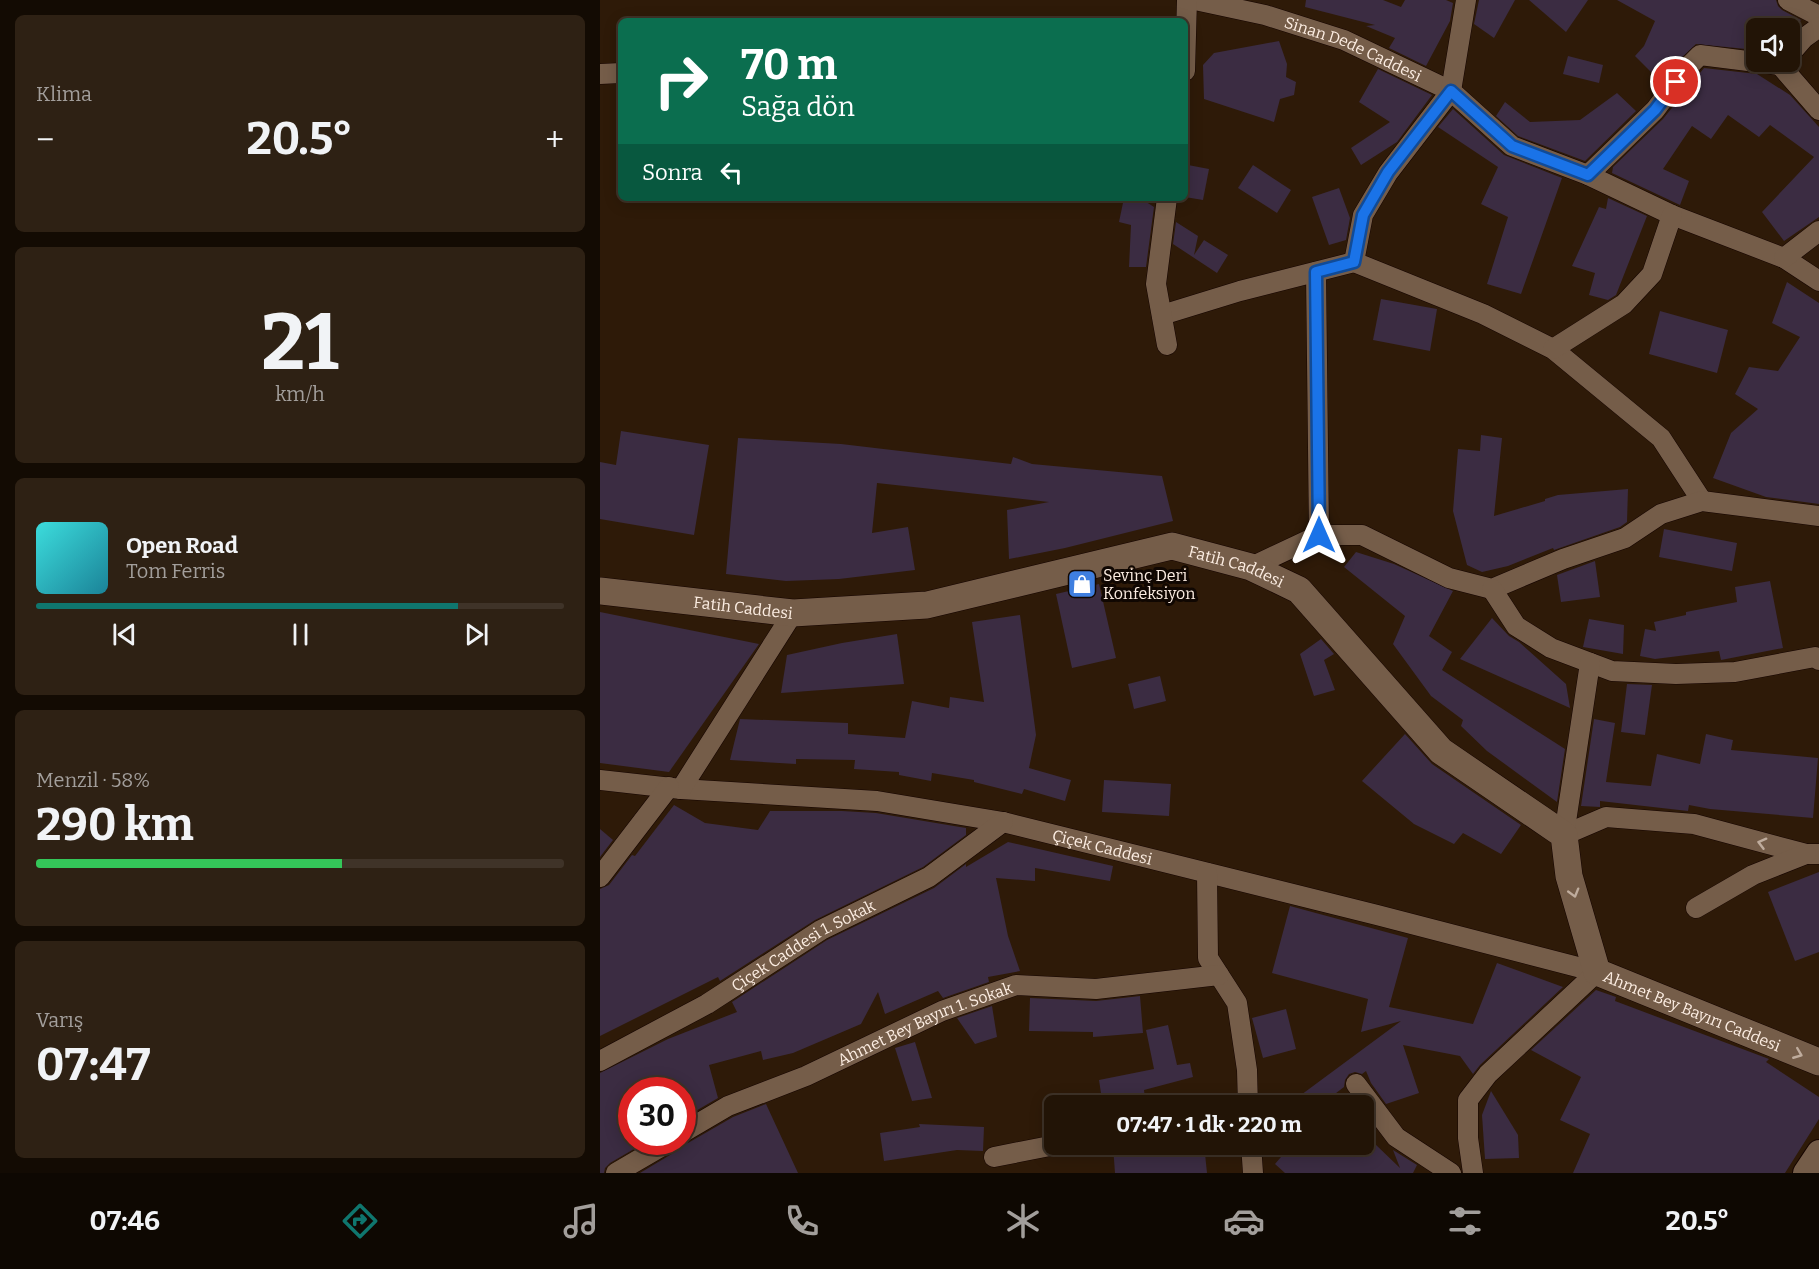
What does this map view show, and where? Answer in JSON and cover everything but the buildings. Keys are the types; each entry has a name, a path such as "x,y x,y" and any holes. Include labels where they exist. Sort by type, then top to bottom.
{"main road":[{"name":"Fatih Caddesi","path":"600,591 793,613 927,605 1172,546 1251,567 1299,590 1441,751 1564,835"},
{"name":"Ahmet Bey Bayırı Caddesi","path":"1564,835 1569,876 1597,972 1819,1062"}],"street":[{"path":"1186,18 1187,0"},
{"name":"Sinan Dede Caddesi","path":"1195,0 1265,15 1344,40 1451,91 1512,146 1588,175 1672,215 1784,258 1819,281"},
{"path":"1354,262 1363,215 1388,172 1451,91 1466,0"},
{"path":"1788,0 1819,16"},
{"path":"1800,42 1819,27"},
{"path":"1588,175 1655,110 1686,69 1700,55 1746,58"},
{"path":"1792,72 1819,110"},
{"path":"600,74 618,73"},
{"path":"1167,201 1156,284 1167,345"},
{"path":"1553,349 1624,304 1652,274 1672,215"},
{"path":"1784,258 1819,231"},
{"path":"1162,315 1240,291 1354,262 1483,314 1553,349 1661,438 1702,501"},
{"path":"1316,272 1319,535"},
{"path":"1251,567 1319,535 1362,535 1449,578 1492,589 1563,559 1625,538 1661,514 1702,501 1819,516"},
{"path":"1492,589 1516,626 1551,648 1612,671 1677,674 1735,672 1815,657 1819,660"},
{"path":"600,877 675,788 793,613"},
{"path":"1564,835 1590,663"},
{"name":"Çiçek Caddesi","path":"604,784 877,801 1003,822 1597,972"},
{"path":"1564,835 1606,818 1694,824 1813,854"},
{"name":"Çiçek Caddesi 1. Sokak","path":"600,1061 707,1004 821,930 929,877 1003,822"},
{"path":"1696,908 1753,875 1813,854"},
{"path":"1207,873 1208,958 1237,1002 1247,1070 1248,1095"},
{"path":"1473,1173 1468,1138 1468,1100 1488,1074 1597,972"},
{"name":"Ahmet Bey Bayırı 1. Sokak","path":"696,1125 728,1106 806,1076 942,1011 1016,985 1096,989 1219,975"},
{"path":"1356,1084 1396,1137 1451,1173"},
{"path":"994,1156 1044,1147"},
{"path":"1805,1173 1819,1152"},
{"path":"616,1173 647,1155"},
{"path":"1252,1155 1253,1173"}],"place":[{"name":"Sevinç Deri Konfeksiyon","path":"1082,584"}],"route":[{"path":"1319,535 1316,272 1354,262 1363,215 1388,172 1451,91 1512,146 1588,175 1655,110 1676,82"}]}
